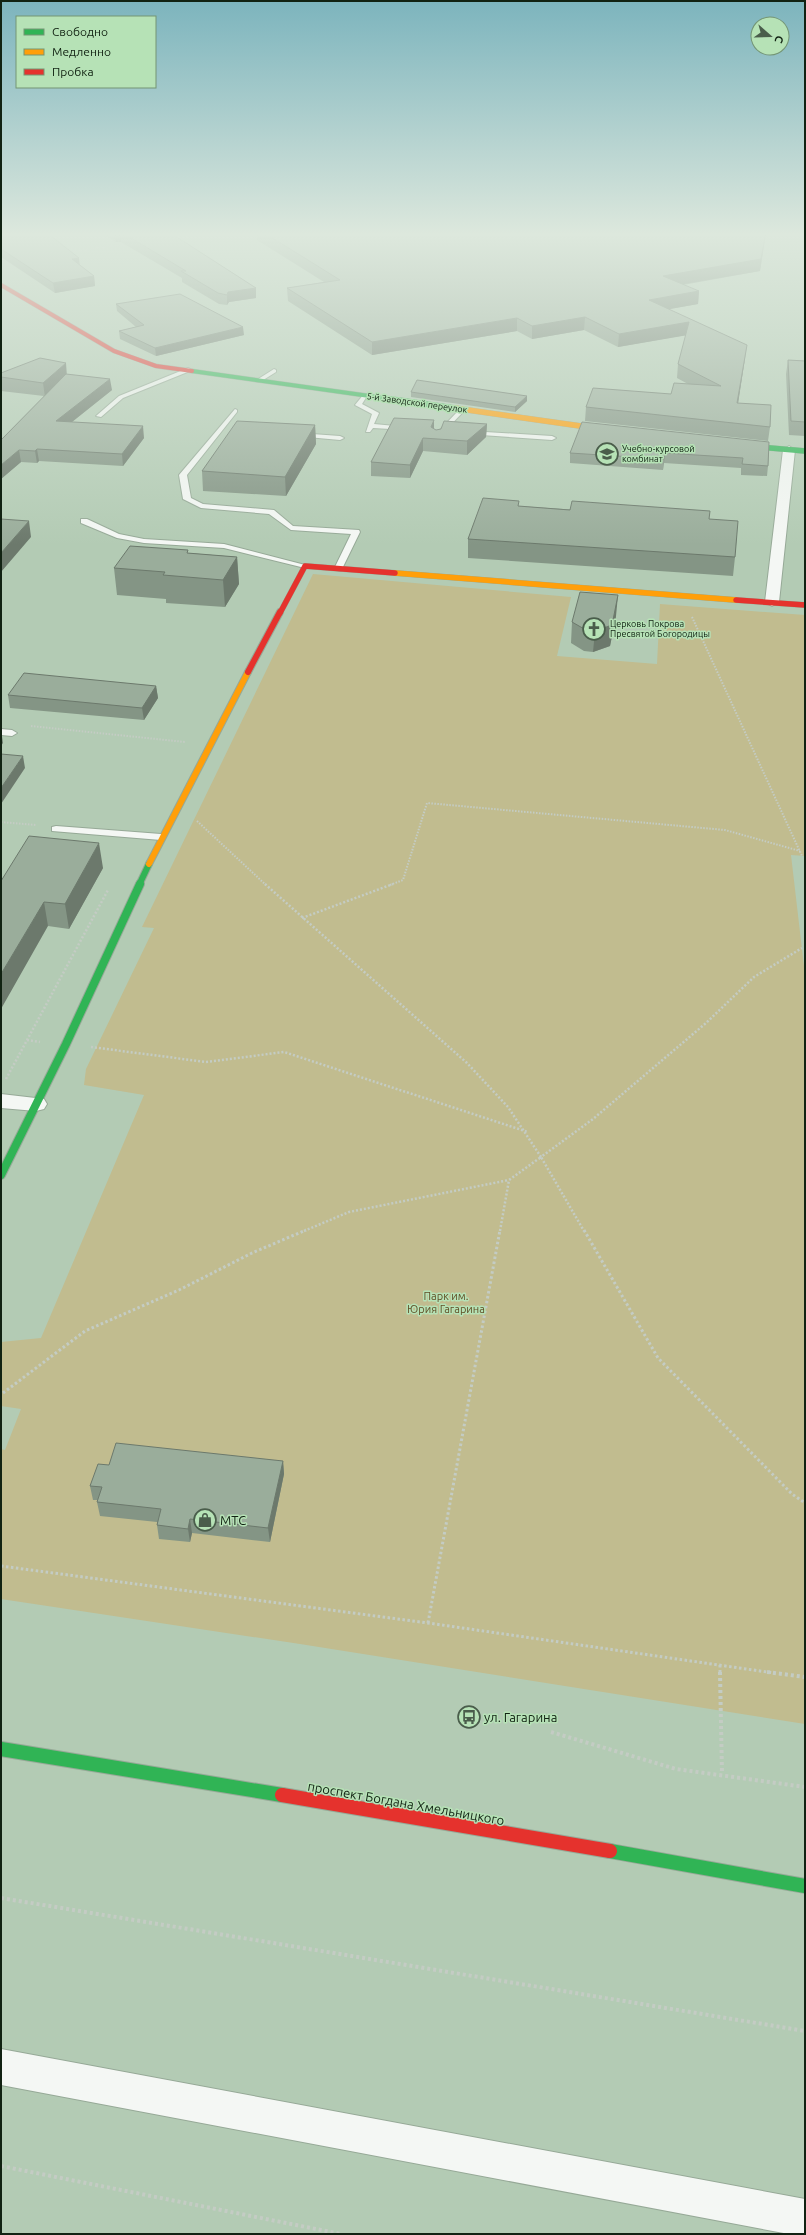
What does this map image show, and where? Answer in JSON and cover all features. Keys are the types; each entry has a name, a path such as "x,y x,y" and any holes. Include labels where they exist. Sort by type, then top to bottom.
{"street":[{"name":"5-й Заводской переулок","path":"89,336 114,351 156,366 462,410 616,430"},
{"path":"730,444 805,451"},
{"path":"772,602 789,450"},
{"path":"1,1174 66,1044 161,838 305,566 805,605"},
{"path":"3,1091 36,1104"},
{"name":"проспект Богдана Хмельницкого","path":"1,1749 449,1822 805,1886"},
{"path":"1,2067 805,2218"}],"lane":[{"path":"99,416 121,397 188,370"},
{"path":"258,381 274,371"},
{"path":"364,396 358,405 376,413 369,428 417,429"},
{"path":"436,431 462,410"},
{"path":"235,411 183,475 187,499 201,506 271,512 291,528 356,532 338,569"},
{"path":"219,429 234,430"},
{"path":"436,431 552,438"},
{"path":"436,431 436,440"},
{"path":"287,434 340,438"},
{"path":"84,521 117,536 144,541 224,546 305,566"},
{"path":"1,732 12,733"},
{"path":"56,830 161,838"}],"path":[{"path":"691,616 802,856"},
{"path":"25,725 190,743"},
{"path":"302,918 403,880 427,803 725,830 800,851"},
{"path":"195,819 302,918 488,1082 528,1132 658,1358 792,1494 805,1503"},
{"path":"1,822 56,830"},
{"path":"3,1091 27,1040 111,884"},
{"path":"2,1393 85,1331 179,1290 252,1253 349,1212 509,1180 623,1094 706,1023 754,977 802,948"},
{"path":"27,1040 206,1062 284,1052 528,1132"},
{"path":"428,1623 509,1180"},
{"path":"1,1566 428,1623 805,1677"},
{"path":"720,1665 722,1774"},
{"path":"551,1732 676,1769 722,1774 805,1787"},
{"path":"1,1898 805,2031"},
{"path":"1,2166 341,2234"}],"green space":[{"name":"Парк им. Юрия Гагарина","path":"313,574 571,597 557,656 657,664 660,604 805,615 805,856 791,855 805,975 805,1724 300,1644 1,1599 1,1449 5,1450 21,1409 1,1406 1,1342 41,1338 144,1095 84,1085 86,1069 154,928 142,927"}],"building":[{"path":"130,336 204,336 155,348"},
{"path":"363,336 406,336 372,342"},
{"path":"685,336 728,336 747,345 737,403 771,405 770,427 586,407 593,388 671,394 674,383 721,386 678,364"},
{"path":"40,358 66,363 43,383 1,377 1,373"},
{"path":"788,360 805,361 805,422 791,421"},
{"path":"66,374 110,379 56,421 143,426 122,454 37,449 35,451 19,450 1,465 1,440"},
{"path":"417,380 527,396 515,407 411,392"},
{"path":"394,418 434,420 431,427 436,430 441,429 444,421 487,424 467,441 423,438 410,465 371,462"},
{"path":"237,421 315,425 285,477 202,471"},
{"path":"582,422 769,442 768,466 742,464 743,458 665,453 664,459 570,453"},
{"path":"483,498 519,501 518,506 570,510 572,501 710,511 709,519 738,521 735,557 468,539"},
{"path":"1,519 29,521 1,553"},
{"path":"130,546 188,550 187,553 237,557 223,580 163,575 165,572 114,568"},
{"path":"580,592 618,595 612,625 595,631 586,630 572,622"},
{"path":"24,673 156,686 142,708 8,695"},
{"path":"1,754 23,756 1,788"},
{"path":"29,836 99,843 65,904 44,902 1,974 1,881"},
{"path":"116,1443 283,1461 268,1528 190,1519 188,1529 157,1525 161,1509 97,1502 102,1487 90,1486 98,1464 109,1465"}],"traffic: fast":[{"path":"192,371 454,408"},
{"path":"738,445 805,451"},
{"path":"1,1175 66,1044 149,864"},
{"path":"1,1749 282,1795"},
{"path":"610,1851 805,1886"}],"traffic: slow":[{"path":"454,408 609,430"},
{"path":"395,573 736,600"},
{"path":"149,864 248,672"}],"traffic: jam":[{"path":"89,336 114,351 156,366 192,371"},
{"path":"248,672 305,566 395,573"},
{"path":"736,600 805,605"},
{"path":"282,1795 610,1851"}],"place":[{"name":"Учебно-курсовой комбинат","path":"607,454"},
{"name":"Церковь Покрова Пресвятой Богородицы","path":"594,629"},
{"name":"МТС","path":"205,1520"},
{"name":"ул. Гагарина","path":"469,1717"}]}
